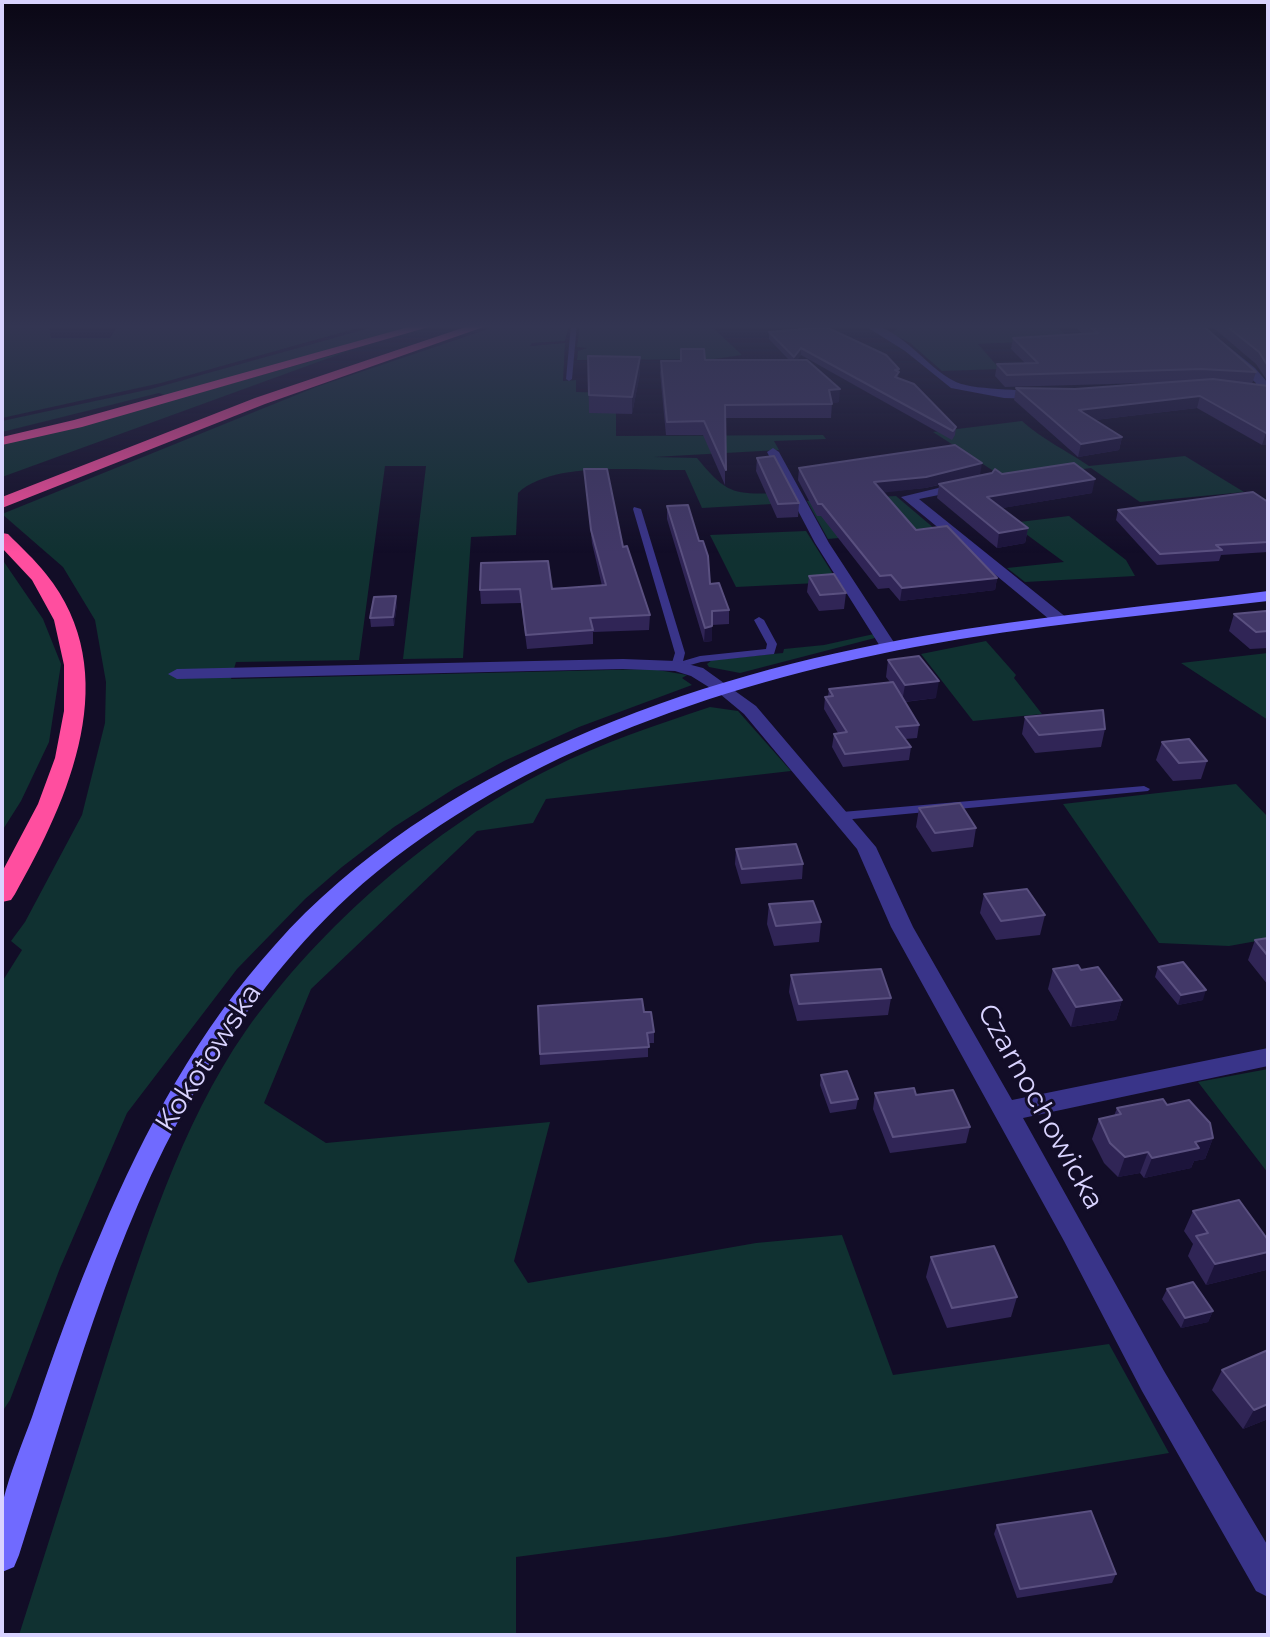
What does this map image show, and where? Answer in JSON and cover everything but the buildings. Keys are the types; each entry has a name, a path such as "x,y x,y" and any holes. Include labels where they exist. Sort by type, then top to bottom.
{"highway":[{"path":"2,441 161,400"},
{"path":"2,487 229,400"},
{"path":"2,503 262,400"},
{"path":"2,894 43,823 71,743 76,704 74,655 66,621 39,574 9,544"}],"street":[{"path":"773,452 822,543 889,647"},
{"path":"984,481 908,497 1061,621"},
{"name":"Kokotowska","path":"2,1555 82,1323 132,1192 182,1091 242,999 323,909 413,833 504,777 582,740 719,692 889,647 1061,621 1268,596"},
{"path":"177,674 623,664 676,666"},
{"name":"Czarnochowicka","path":"676,666 697,672 719,692 750,710 866,847 902,927 1153,1381 1268,1579"},
{"path":"1006,1111 1268,1057"}],"lane":[{"path":"637,509 680,653 676,666"},
{"path":"676,666 700,659 770,652 772,644 759,620"},
{"path":"842,816 1144,789"}],"green space":[{"path":"2,400 82,400 2,418"},
{"path":"98,400 129,400 2,432 2,421"},
{"path":"171,400 213,400 2,477 2,444"},
{"path":"283,400 616,400 616,436 823,435 826,439 774,441 779,450 654,457 697,458 717,480 734,490 744,493 785,493 790,503 702,508 685,470 574,471 533,483 518,493 516,535 471,537 463,658 403,659 426,466 385,466 359,660 236,662 231,679 652,669 687,675 682,678 692,685 579,727 504,761 455,788 394,827 342,867 305,899 237,969 127,1113 60,1268 10,1400 2,1412 2,982 22,950 11,941 25,922 82,815 105,723 106,682 95,620 63,567 2,514"},
{"path":"1022,421 1089,466 1185,456 1244,492 1140,502 1091,468 1006,479 933,432"},
{"path":"896,496 935,529 828,539 807,501"},
{"path":"1069,516 1126,560 1135,576 1025,582 1007,568 1064,562 1011,523"},
{"path":"806,531 838,582 736,587 710,535"},
{"path":"2,559 43,619 61,664 49,742 21,801 2,831"},
{"path":"874,634 875,638 740,673 707,664 712,660 783,653 784,649 824,645"},
{"path":"986,641 1016,675 1014,678 1042,714 973,721 921,654"},
{"path":"1268,653 1268,720 1181,663"},
{"path":"710,707 738,711 791,771 546,799 533,823 477,831 311,989 264,1103 326,1143 550,1122 514,1261 528,1283 756,1243 842,1235 893,1375 1109,1344 1169,1453 667,1537 516,1557 516,1635 19,1635 149,1230 201,1106 245,1032 308,954 344,917 382,882 464,820 569,760"},
{"path":"1236,784 1268,817 1268,939 1229,946 1159,943 1063,804"},
{"path":"1268,1069 1268,1173 1198,1082"}]}
